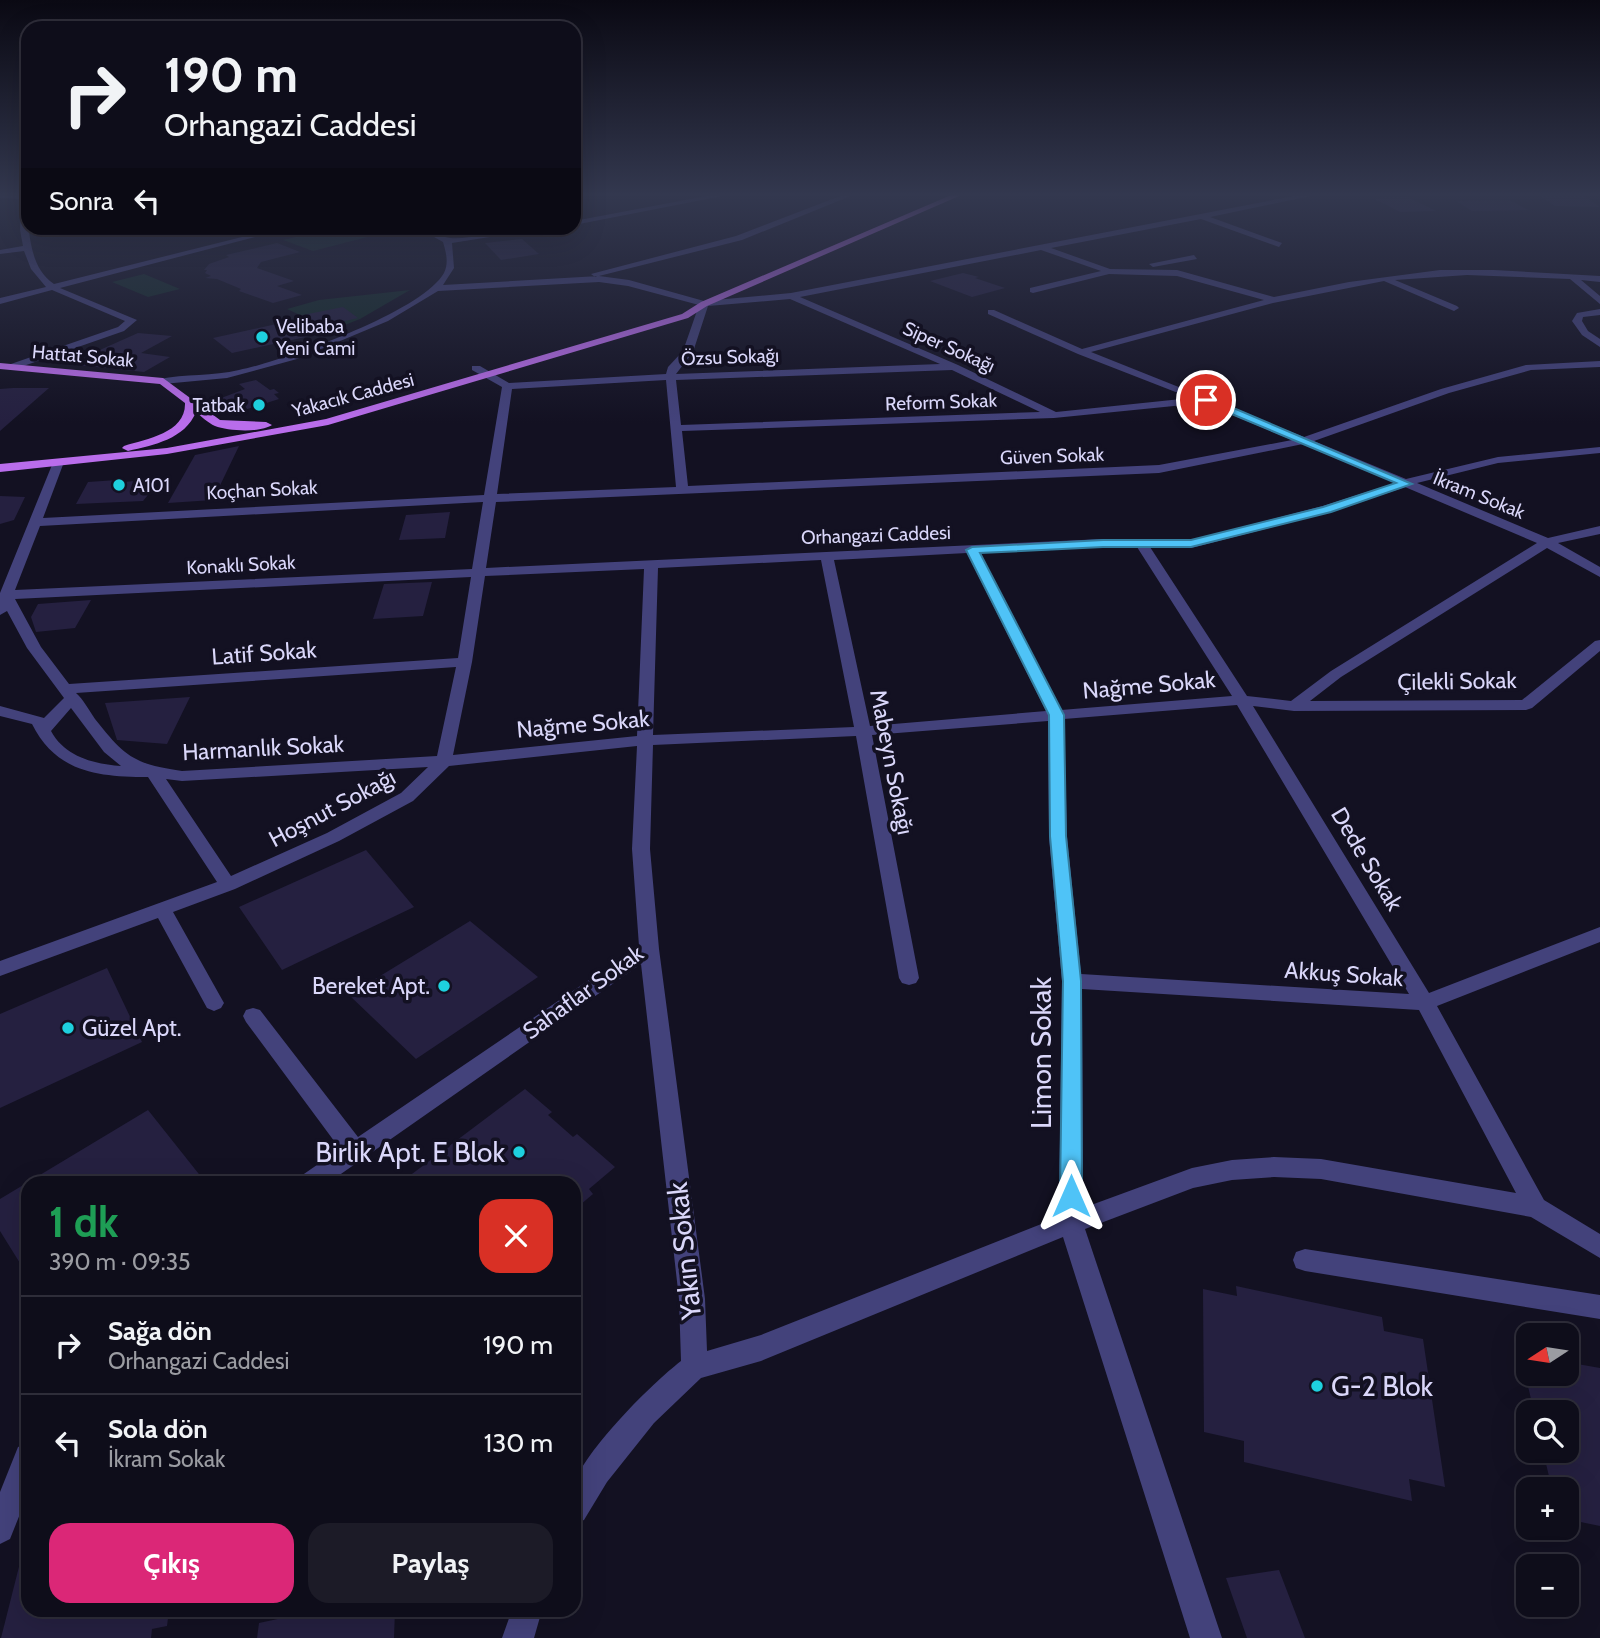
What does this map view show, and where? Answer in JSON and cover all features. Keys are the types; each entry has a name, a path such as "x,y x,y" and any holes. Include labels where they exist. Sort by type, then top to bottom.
{"main road":[{"name":"Yakacık Caddesi","path":"163,381 217,423 267,425 342,409 685,316 704,304 785,269"},
{"name":"Hattat Sokak","path":"0,366 163,381"},
{"name":"Yakacık Caddesi","path":"0,468 177,450 283,432 337,419 482,371"},
{"path":"76,461 130,448 182,427 189,416 190,402"}],"street":[{"path":"12,368 121,329 132,320 51,289 33,269"},
{"path":"0,301 126,269"},
{"path":"163,381 201,380 277,363 353,333 409,306 436,288 449,269"},
{"path":"578,279 616,269"},
{"path":"436,288 578,279 629,283 704,304 791,296 927,269"},
{"path":"1104,269 1111,272 1177,272 1278,301"},
{"path":"1034,290 1125,269"},
{"path":"1081,352 1278,301 1384,278 1460,271 1600,279"},
{"path":"1572,277 1600,301"},
{"path":"1384,278 1454,308"},
{"name":"Siper Sokağı","path":"791,296 954,367 1054,415"},
{"path":"682,490 671,377 672,369 688,352 704,304"},
{"name":"İkram Sokak","path":"991,312 1081,352 1206,400 1547,542 1600,573"},
{"path":"1600,312 1580,315 1577,321 1585,333 1600,344"},
{"name":"Güven Sokak","path":"491,498 1159,469 1302,441 1445,391 1530,367 1600,364"},
{"name":"Özsu Sokağı","path":"507,386 954,367"},
{"path":"444,761 465,662 507,386 482,371"},
{"name":"Reform Sokak","path":"676,428 1054,415 1206,400"},
{"name":"Orhangazi Caddesi","path":"478,574 1103,543 1191,544 1327,509 1437,473 1498,460 1600,450"},
{"path":"0,611 58,462"},
{"name":"Koçhan Sokak","path":"35,522 491,498"},
{"path":"1294,706 1336,674 1547,542 1600,530"},
{"name":"Dede Sokak","path":"1142,545 1242,700 1425,1003 1536,1207"},
{"name":"Limon Sokak","path":"972,550 1056,715 1058,836 1072,981 1071,1223 1206,1638"},
{"name":"Mabeyn Sokağı","path":"827,556 909,978"},
{"name":"Sahaflar Sokak","path":"319,1176 649,949 640,849 651,566"},
{"name":"Konaklı Sokak","path":"6,595 478,574"},
{"name":"Harmanlık Sokak","path":"6,595 34,648 110,749 130,765 182,776 444,761"},
{"name":"Çilekli Sokak","path":"1294,706 1526,705 1600,644"},
{"name":"Latif Sokak","path":"69,694 465,662"},
{"path":"42,732 69,694"},
{"name":"Nağme Sokak","path":"444,761 645,740 863,731 1242,700 1294,706"},
{"path":"0,711 38,721 42,732 68,758 87,768 111,772 153,772 228,885"},
{"name":"Hoşnut Sokağı","path":"0,969 228,885 333,837 407,797 444,761"},
{"path":"162,909 214,1003"},
{"name":"Akkuş Sokak","path":"1072,981 1425,1003 1600,934"},
{"name":"Yakın Sokak","path":"649,949 692,1299 694,1367"},
{"path":"253,1016 355,1151"},
{"path":"581,1496 588,1483 669,1385 694,1367 761,1348 1071,1223 1192,1178 1232,1170 1274,1167 1321,1169 1369,1176 1536,1207 1600,1247"},
{"path":"1305,1260 1600,1307"},
{"path":"0,1529 21,1475"},
{"path":"518,1638 525,1617"}],"green space":[{"path":"144,274 180,289 148,297 112,282"},
{"path":"410,290 360,319 332,330 287,309 319,300"}],"building":[{"path":"261,269 294,281 277,286 302,295 273,303 239,291 241,289 217,279 205,278 211,276 204,270"},
{"path":"963,273 1005,288 972,297 930,281"},
{"path":"343,307 358,318 314,328 298,316"},
{"name":"Velibaba Yeni Cami","path":"290,321 310,336 232,353 213,338"},
{"path":"138,333 172,336 141,353 170,357 144,372 77,365 102,349"},
{"path":"256,380 279,393 274,394 279,399 238,412 229,412 216,400 245,389 239,384"},
{"path":"49,388 0,431 0,389"},
{"path":"239,446 213,500 168,503 195,455"},
{"path":"162,478 143,501 76,504 88,482 117,480 115,483"},
{"path":"0,496 25,497 14,520 0,524"},
{"path":"450,512 445,538 399,540 406,515"},
{"path":"432,582 423,616 373,619 384,584"},
{"path":"91,600 75,628 36,632 31,617 38,604"},
{"path":"190,697 167,744 117,740 105,703"},
{"path":"366,850 414,907 282,970 239,907"},
{"name":"Bereket Apt.","path":"470,921 538,977 416,1059 349,995"},
{"name":"Güzel Apt.","path":"107,968 142,1042 0,1108 0,1014"},
{"name":"Birlik Apt. E Blok","path":"525,1089 552,1112 548,1115 573,1137 577,1134 615,1167 589,1189 593,1194 581,1204 581,1176 409,1176"},
{"path":"148,1110 200,1176 38,1176"},
{"path":"21,1186 21,1265 0,1231 0,1199"},
{"name":"G-2 Blok","path":"1236,1286 1382,1317 1384,1331 1423,1339 1445,1487 1409,1479 1412,1501 1244,1462 1244,1441 1204,1432 1203,1289 1237,1296"},
{"path":"1579,1364 1600,1368 1600,1526 1579,1522 1579,1477 1549,1477 1546,1463 1579,1463 1579,1400 1531,1400 1528,1386 1579,1386"},
{"path":"21,1559 21,1617 168,1617 167,1626 152,1629 151,1638 1,1638"},
{"path":"1279,1570 1305,1638 1247,1638 1226,1578"},
{"path":"287,1617 395,1617 394,1638 257,1638 259,1623"}],"place":[{"name":"Velibaba Yeni Cami","path":"262,337"},
{"name":"Tatbak","path":"259,405"},
{"name":"A101","path":"119,485"},
{"name":"Bereket Apt.","path":"444,986"},
{"name":"Güzel Apt.","path":"68,1028"},
{"name":"Birlik Apt. E Blok","path":"519,1152"},
{"name":"G-2 Blok","path":"1317,1386"}],"route":[{"path":"1071,1196 1072,981 1058,836 1056,715 972,550 1103,543 1191,544 1327,509 1406,484 1206,400"}]}
